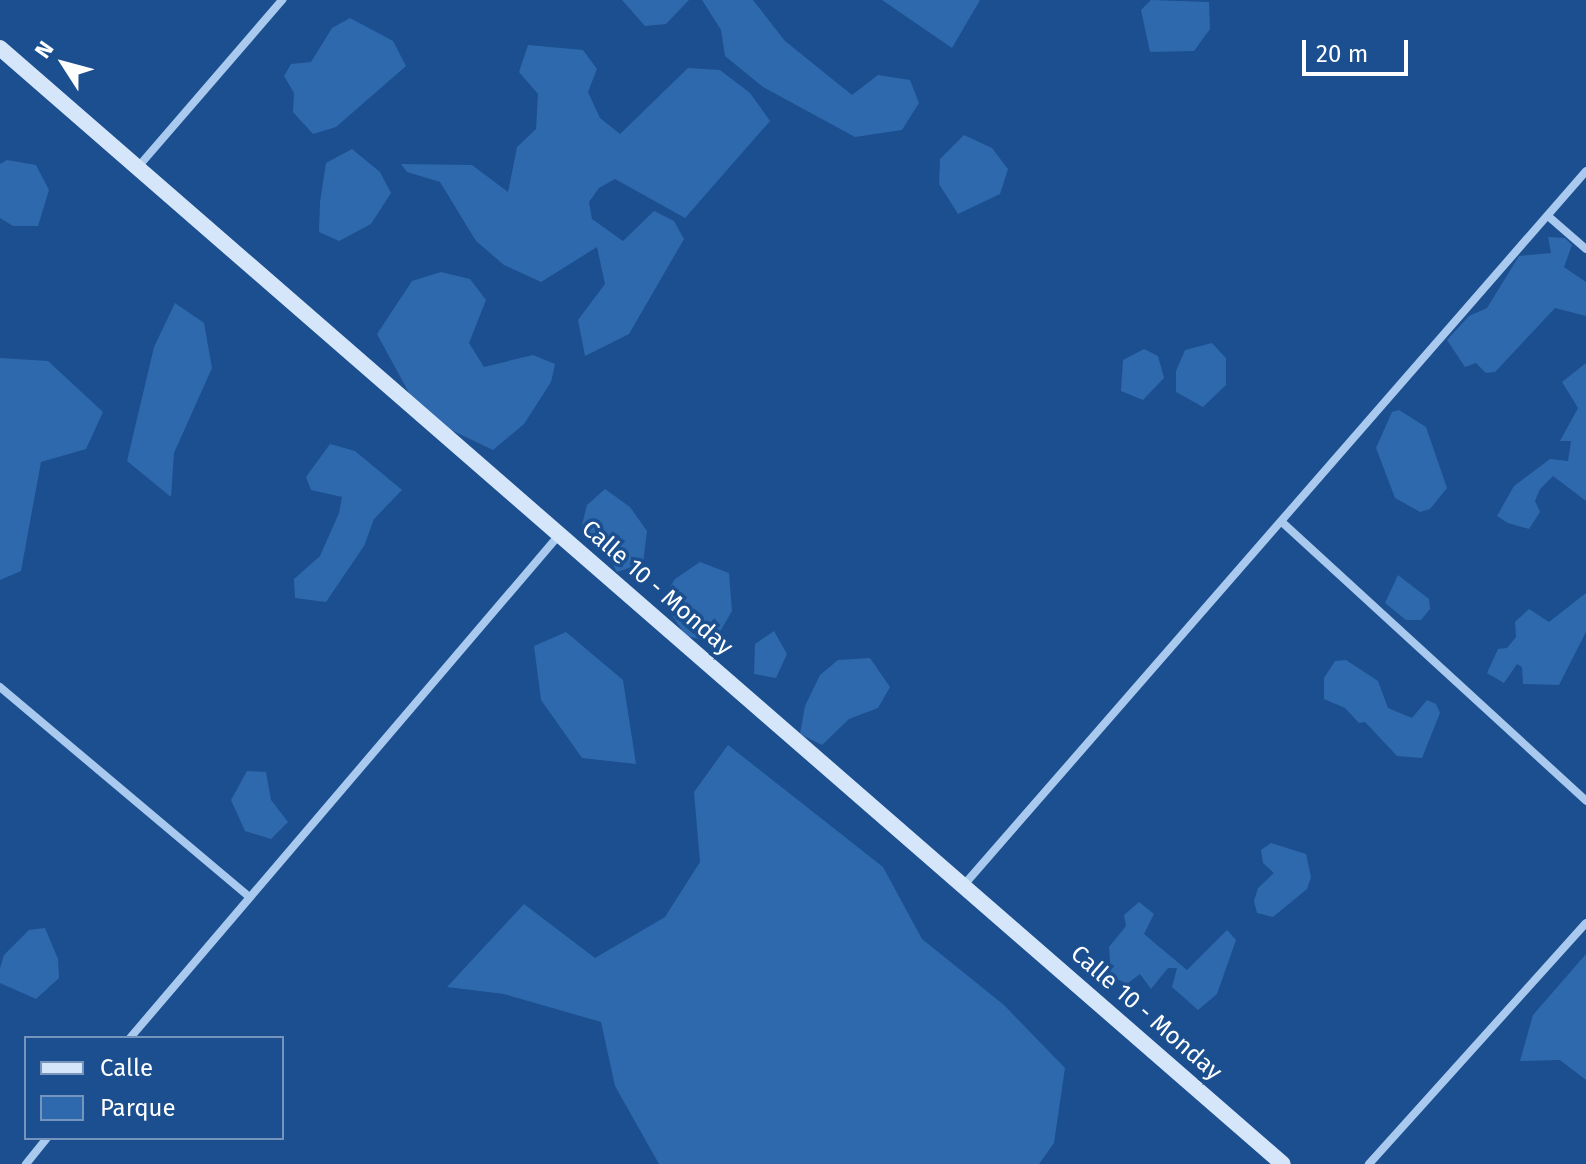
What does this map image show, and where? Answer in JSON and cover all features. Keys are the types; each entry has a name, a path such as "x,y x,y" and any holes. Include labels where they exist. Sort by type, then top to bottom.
{"street":[{"path":"137,167 282,0"},
{"name":"Calle 10 - Monday","path":"0,48 1283,1164"},
{"path":"963,886 1283,523 1586,171"},
{"path":"1548,216 1586,249"},
{"path":"1283,523 1586,801"},
{"path":"132,1036 247,895 560,535"},
{"path":"0,687 247,895"},
{"path":"1369,1164 1586,923"},
{"path":"26,1164 45,1140"}],"green space":[{"path":"622,0 689,0 666,24 645,26"},
{"path":"702,0 753,0 785,41 852,95 878,75 910,80 919,103 902,130 855,137 763,87 725,56 721,30"},
{"path":"882,0 980,0 952,48"},
{"path":"1151,0 1209,2 1210,29 1194,51 1150,52 1141,10"},
{"path":"350,18 393,41 406,66 336,127 313,134 293,112 294,93 284,76 291,64 311,62 332,28"},
{"path":"528,45 583,50 597,69 588,92 600,118 620,134 688,68 720,70 750,93 770,121 685,218 615,179 599,188 589,202 592,219 623,241 654,211 674,221 684,239 629,334 585,356 578,320 605,284 597,247 541,282 504,265 476,241 440,182 407,172 401,164 472,165 508,192 517,147 536,129 538,94 519,72"},
{"path":"964,135 992,148 1008,169 1000,194 958,214 939,184 940,159"},
{"path":"352,149 380,172 391,193 371,224 339,241 319,232 320,202 326,163"},
{"path":"7,160 36,165 49,190 38,226 13,226 0,218 0,164"},
{"path":"1548,237 1565,238 1572,245 1564,267 1586,282 1586,316 1555,308 1495,372 1486,373 1476,363 1465,367 1447,340 1469,316 1487,308 1519,256 1551,253"},
{"path":"441,272 470,279 486,300 469,343 484,367 533,355 555,364 551,382 524,424 493,450 449,429 414,402 377,334 412,281"},
{"path":"175,303 204,323 212,368 174,453 171,497 127,461 154,347"},
{"path":"1212,343 1226,358 1226,385 1203,407 1176,392 1176,371 1185,350"},
{"path":"1144,349 1158,356 1164,378 1143,400 1121,391 1123,360"},
{"path":"0,358 48,361 103,412 86,449 41,462 21,571 0,580"},
{"path":"1586,363 1586,501 1553,476 1540,489 1535,501 1540,512 1529,529 1508,523 1497,516 1514,486 1550,459 1568,461 1571,441 1560,441 1578,408 1562,382"},
{"path":"1399,410 1426,427 1447,488 1430,509 1420,512 1395,498 1376,448 1392,412"},
{"path":"330,444 355,451 402,490 374,519 364,546 326,602 295,598 294,579 320,556 339,513 342,497 311,490 306,477"},
{"path":"605,489 630,507 647,531 643,563 617,572 603,546 581,529 587,505"},
{"path":"700,562 729,573 732,611 714,642 686,636 662,600 675,579"},
{"path":"1398,575 1429,599 1430,609 1421,620 1406,620 1385,603"},
{"path":"1586,593 1586,632 1559,685 1523,684 1522,667 1517,664 1504,683 1487,673 1498,649 1507,648 1516,637 1515,622 1529,609 1549,622"},
{"path":"774,631 787,654 776,678 754,674 755,644"},
{"path":"566,632 623,680 636,764 582,758 541,700 534,646"},
{"path":"870,658 890,687 878,708 849,719 822,745 800,734 805,706 820,675 838,660"},
{"path":"1346,660 1378,681 1388,708 1412,718 1427,700 1436,704 1440,713 1422,758 1397,756 1365,722 1359,723 1345,708 1324,699 1324,678 1335,661"},
{"path":"728,745 883,867 922,939 1004,1005 1065,1068 1054,1143 1039,1164 659,1164 615,1086 601,1022 504,994 447,987 524,904 595,958 665,917 700,862 694,792"},
{"path":"247,771 266,772 271,800 288,822 271,839 245,831 231,800"},
{"path":"1271,843 1306,854 1311,877 1307,889 1273,917 1257,913 1254,901 1258,888 1274,873 1263,863 1261,850"},
{"path":"1139,902 1154,914 1144,934 1187,970 1227,930 1236,940 1217,994 1198,1010 1172,987 1177,968 1168,968 1151,989 1140,974 1127,984 1111,976 1109,947 1126,926 1124,915"},
{"path":"45,928 58,959 59,978 36,999 0,983 0,968 4,955 29,930"},
{"path":"1586,954 1586,1080 1560,1060 1520,1061 1533,1015"}]}
